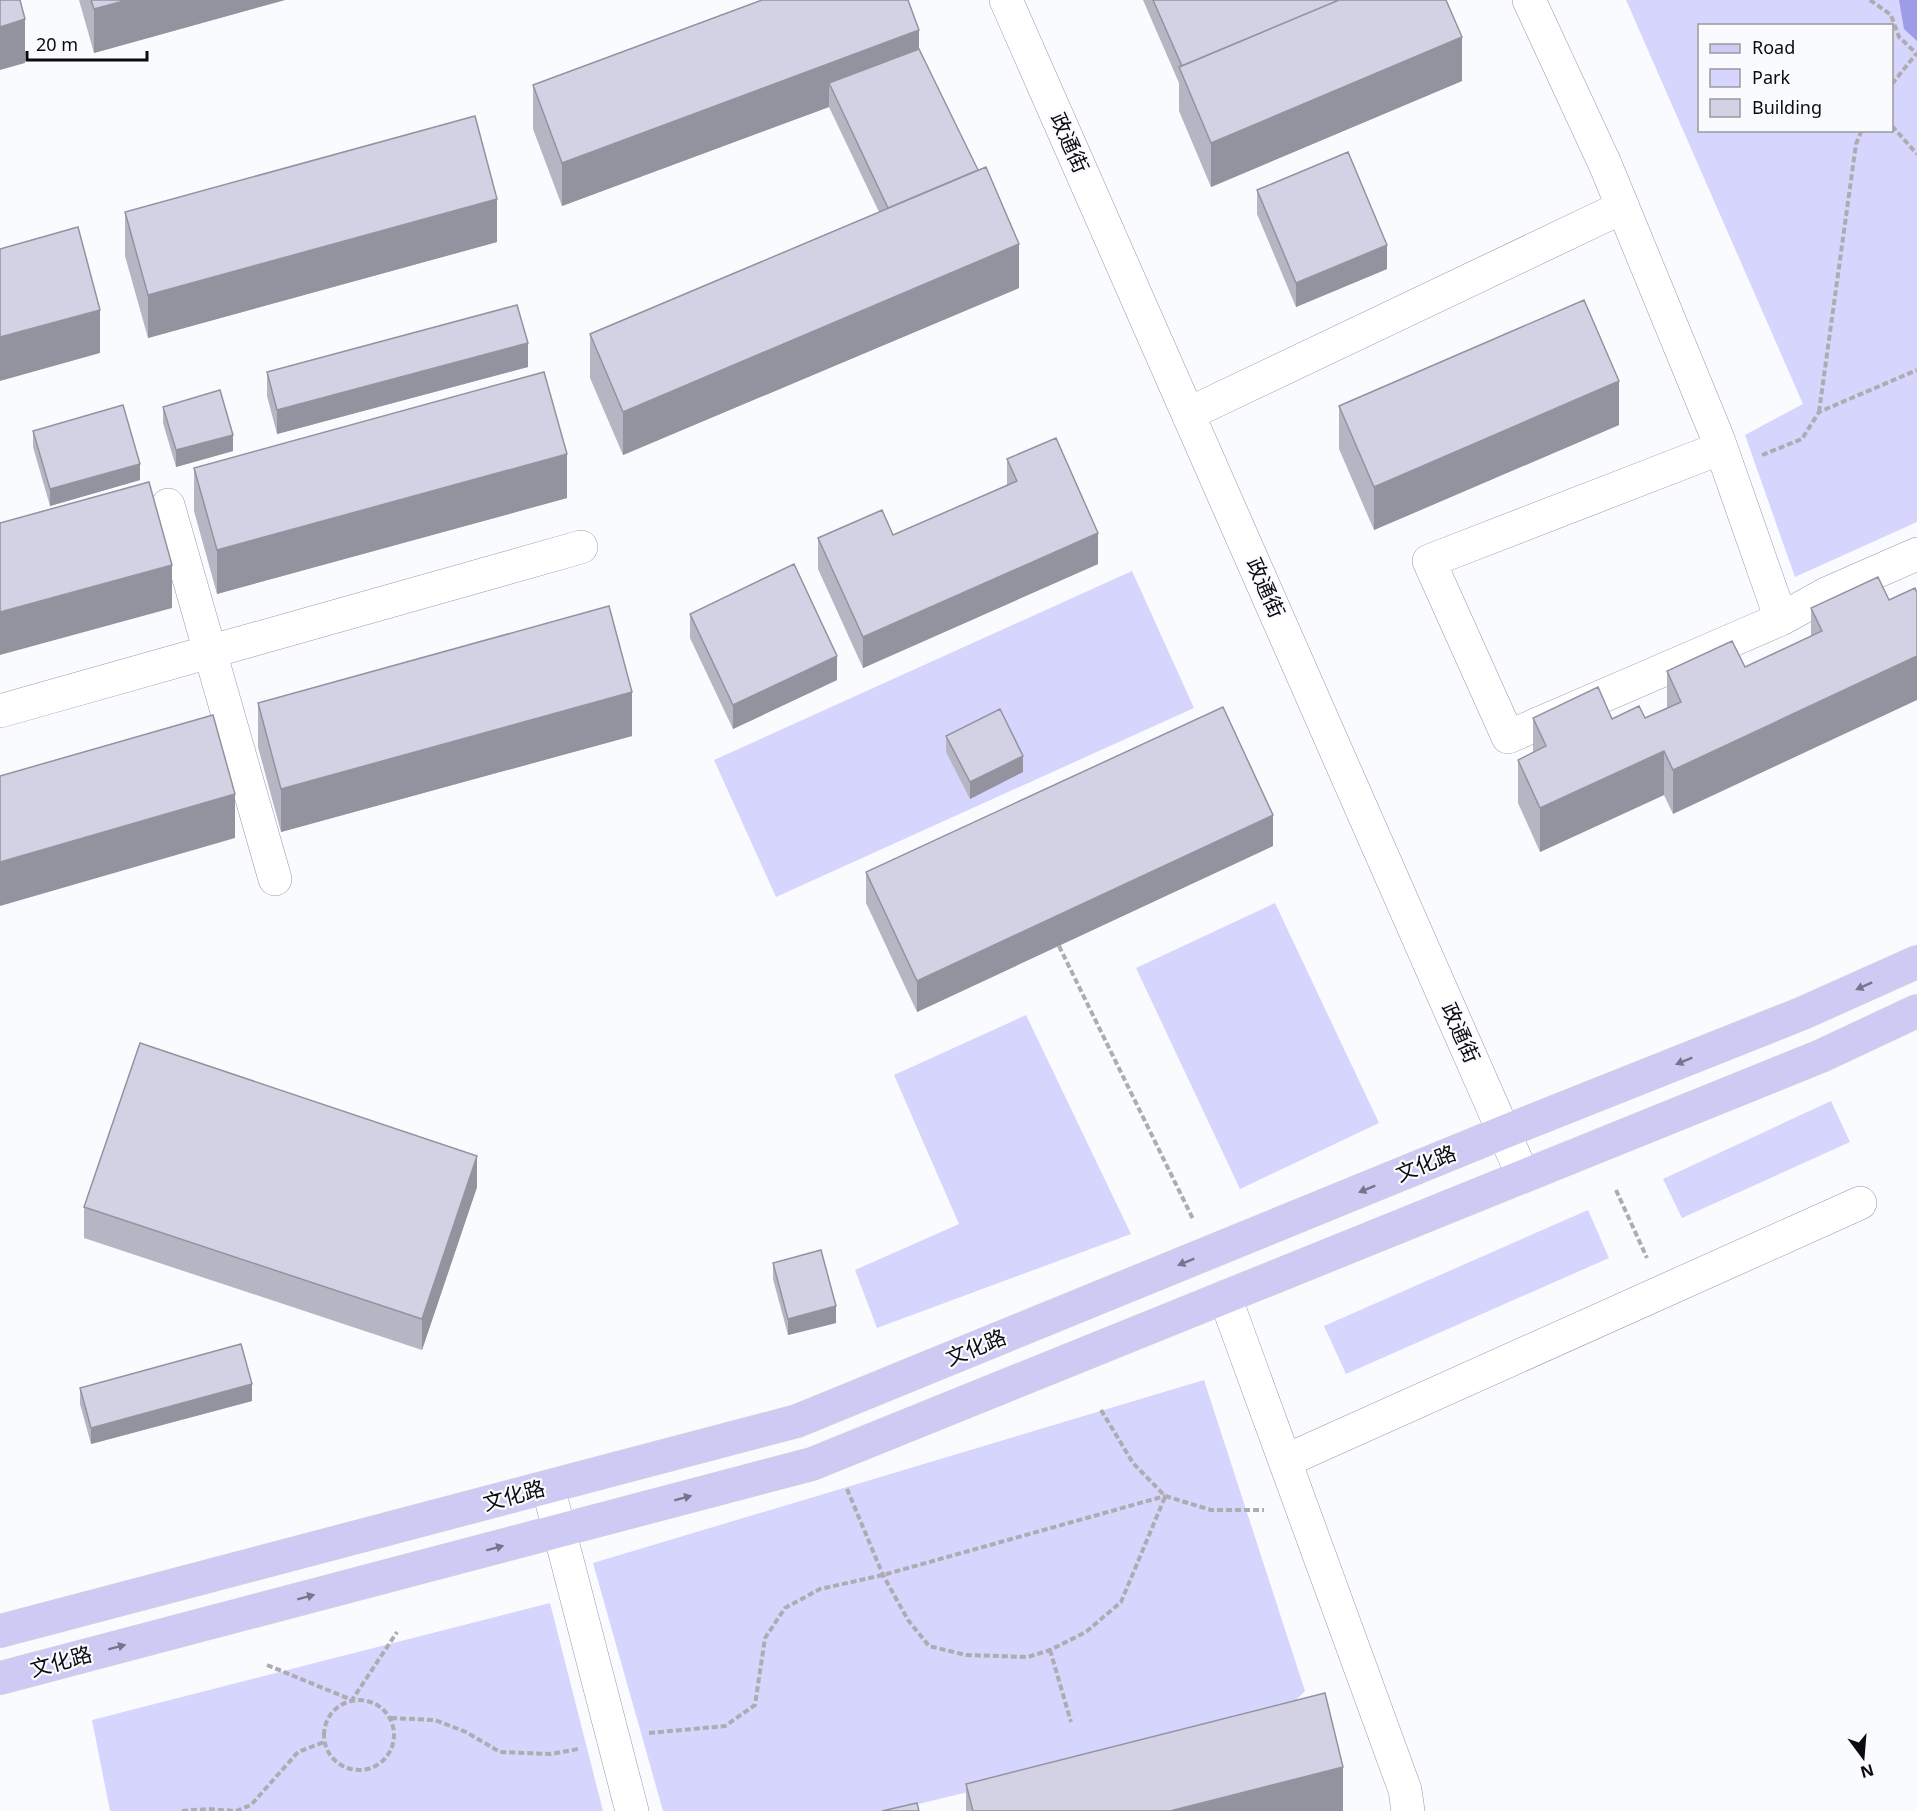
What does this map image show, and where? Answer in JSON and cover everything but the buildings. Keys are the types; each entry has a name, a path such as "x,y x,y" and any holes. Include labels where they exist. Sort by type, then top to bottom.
{"main road":[{"name":"文化路","path":"0,1631 797,1421 1504,1132 1803,1013 1917,962"},
{"name":"文化路","path":"0,1678 800,1467 1821,1056 1917,1011"}],"street":[{"name":"政通街","path":"1006,0 1523,1176"},
{"path":"1529,0 1605,164 1721,448 1781,620"},
{"path":"1188,414 1623,207"},
{"path":"1721,448 1429,561 1508,737 1781,620 1828,593 1917,555"},
{"path":"168,505 275,879"},
{"path":"0,711 581,547"},
{"path":"1285,1461 1860,1203"},
{"path":"1225,1296 1405,1790 1408,1811"},
{"path":"548,1486 632,1811"}],"path":[{"path":"1872,1 1891,15 1899,37 1917,53 1893,83"},
{"path":"1893,127 1917,154"},
{"path":"1721,448 1740,464 1802,439 1819,412 1856,144 1861,132"},
{"path":"1819,412 1917,370"},
{"path":"1059,946 1194,1223"},
{"path":"1616,1190 1662,1291"},
{"path":"1101,1410 1133,1463 1165,1497 1211,1510 1303,1510"},
{"path":"830,1456 852,1500 883,1575 908,1620 929,1646 966,1655 1028,1657 1050,1650 1086,1632 1121,1602 1165,1497"},
{"path":"391,1718 435,1720 466,1732 500,1752 551,1754 614,1739 725,1726 755,1705 765,1638 785,1608 820,1589 883,1575 1165,1497"},
{"path":"352,1700 397,1632"},
{"path":"1050,1650 1071,1722"},
{"path":"267,1665 352,1700"},
{"path":"352,1700 374,1702 391,1718 394,1729 394,1741 390,1753 382,1762 360,1771 337,1763 329,1754 324,1742 327,1720 333,1711 352,1700"},
{"path":"182,1811 208,1809 236,1811 251,1805 298,1752 324,1742"}],"green space":[{"path":"1626,0 1917,0 1917,522 1795,577 1745,435 1803,404"},
{"path":"1132,571 1194,708 776,897 714,760"},
{"path":"1275,903 1379,1123 1240,1189 1136,968"},
{"path":"1026,1015 1131,1234 877,1328 855,1270 959,1224 894,1075"},
{"path":"1831,1101 1850,1142 1682,1218 1663,1179"},
{"path":"1588,1210 1609,1258 1346,1374 1324,1326"},
{"path":"1204,1380 1305,1691 1280,1716 890,1811 663,1811 593,1563"},
{"path":"550,1603 603,1811 110,1811 92,1720"}],"shaded area":[{"path":"1899,0 1917,0 1917,41 1904,29"}]}
